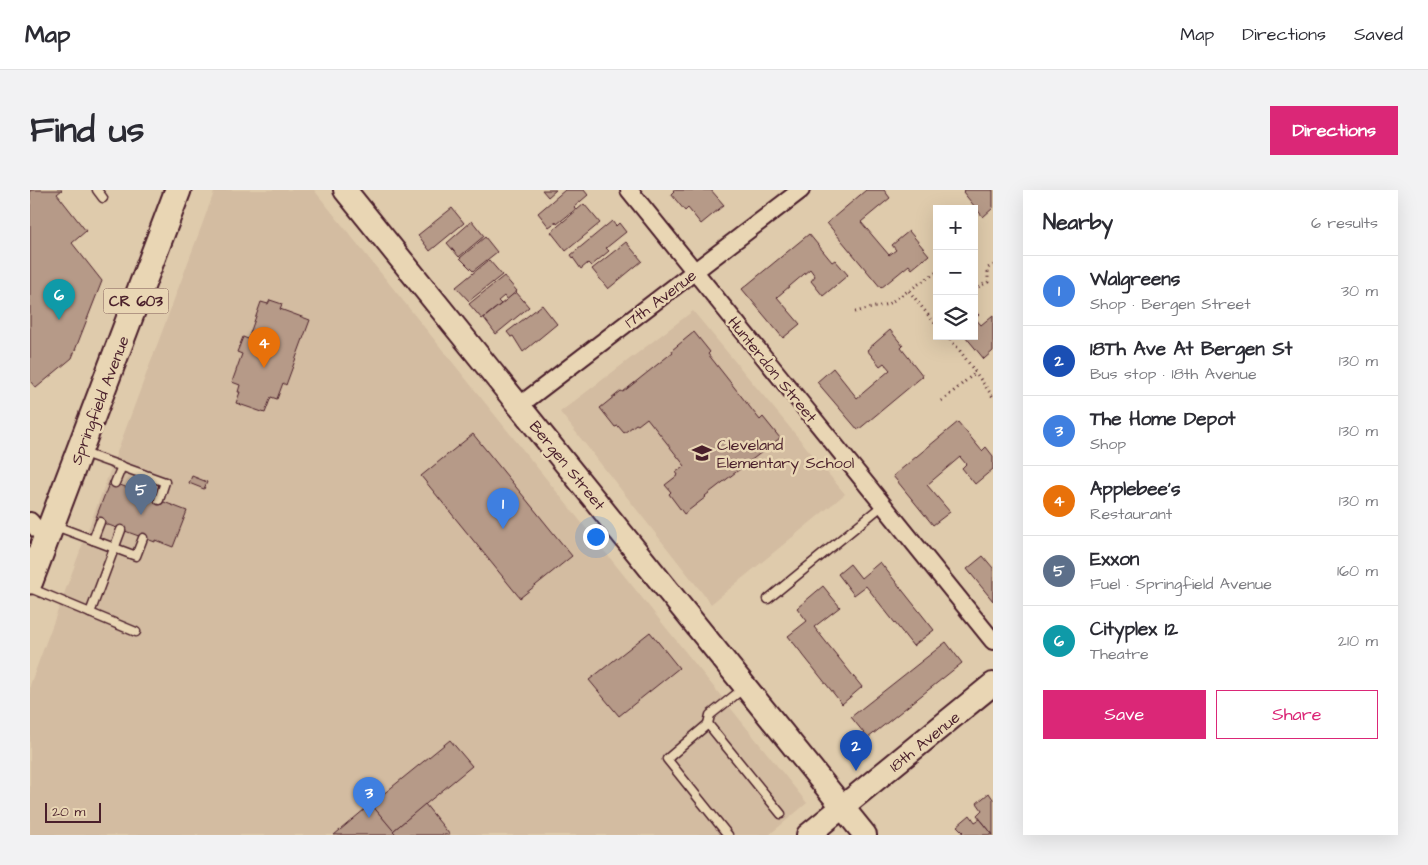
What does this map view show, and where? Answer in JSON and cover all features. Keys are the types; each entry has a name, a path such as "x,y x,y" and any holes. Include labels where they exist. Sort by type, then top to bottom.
{"main road":[{"name":"Springfield Avenue","path":"30,581 42,529 79,451 178,190"},
{"name":"Bergen Street","path":"345,190 865,835"},
{"name":"18th Avenue","path":"808,835 993,684"}],"street":[{"name":"Hunterdon Street","path":"629,190 993,641"},
{"name":"17th Avenue","path":"520,405 801,190"}],"lane":[{"path":"97,190 103,198"},
{"path":"79,451 165,482 159,500"},
{"path":"115,483 122,466"},
{"path":"136,491 142,474"},
{"path":"768,599 883,505"},
{"path":"93,540 100,522"},
{"path":"42,529 93,540 136,556 143,538"},
{"path":"90,612 121,530"},
{"path":"30,588 136,632"},
{"path":"728,835 667,759 708,724 710,716 746,687"},
{"path":"708,724 781,814"}],"path":[{"path":"978,287 988,282 988,268 993,265"},
{"path":"855,312 888,304 933,275"},
{"path":"909,291 933,321"},
{"path":"950,340 958,348 993,397"},
{"path":"942,401 975,373"}],"shaded area":[{"path":"215,190 314,190 807,803 769,835 30,835 30,685"},
{"name":"Cleveland Elementary School","path":"693,311 845,494 711,604 560,412"}],"building":[{"path":"30,190 62,190 57,194 86,231 72,243 102,281 72,358 36,388 30,381"},
{"path":"542,190 556,190 548,197"},
{"path":"565,190 584,190 588,195 574,207 576,209 557,224 556,222 549,227 538,213"},
{"path":"673,190 711,190 724,205 701,224 688,208 685,211 671,194"},
{"path":"866,190 884,190 890,198 861,222 889,255 896,250 892,245 909,231 929,255 912,269 909,265 881,288 827,223"},
{"path":"965,190 993,190 993,208 983,217 978,211 978,205 973,205 963,192"},
{"path":"584,204 600,223 566,251 551,232"},
{"path":"452,208 464,223 430,251 418,235"},
{"path":"472,221 484,236 459,257 447,243"},
{"path":"612,221 616,226 619,223 626,232 606,248 609,251 591,266 588,263 581,269 571,255"},
{"path":"809,234 832,262 835,260 848,275 823,296 811,281 815,276 810,269 777,297 800,324 783,338 742,289"},
{"path":"485,237 497,252 473,271 460,258"},
{"path":"626,242 642,261 608,289 592,269"},
{"path":"489,260 502,275 469,301 456,287"},
{"path":"504,276 517,291 507,300 504,296 498,301 501,304 482,319 469,304"},
{"path":"516,292 529,307 496,334 484,318"},
{"path":"270,300 282,304 280,309 310,320 286,385 283,383 277,399 271,397 265,413 236,403 240,392 238,392 240,385 232,382 242,354 237,352 243,337 248,339 261,302 268,304"},
{"path":"542,305 557,324 523,352 513,336 511,337 507,332"},
{"path":"993,315 993,351 984,359 968,340 978,340 978,322 981,325"},
{"path":"890,330 903,346 901,348 923,376 858,430 817,382 833,368 857,398 890,370 884,363 880,366 867,350"},
{"path":"694,332 710,352 708,354 760,420 763,417 780,438 684,514 669,494 671,492 665,485 678,475 676,472 685,466 647,418 624,433 618,426 615,427 600,408 673,352 672,350"},
{"path":"958,422 982,451 986,447 993,456 993,469 975,484 962,468 966,464 960,457 927,485 950,512 933,525 893,476"},
{"path":"473,434 572,556 520,598 421,476"},
{"path":"192,476 207,482 204,489 189,483"},
{"path":"110,481 187,511 173,547 95,520"},
{"path":"983,556 993,568 993,601 967,569"},
{"path":"880,562 934,630 913,646 866,586 854,595 838,574 850,564 861,578"},
{"path":"823,586 840,607 814,627 862,687 842,704 788,636 807,621 797,608"},
{"path":"650,632 679,668 619,716 589,680"},
{"path":"946,642 962,663 868,738 851,717"},
{"path":"450,740 472,766 393,831 371,804"},
{"path":"989,793 993,799 993,835 977,815 982,810 977,803"},
{"path":"371,804 397,835 334,835"},
{"path":"425,804 450,835 397,835 393,831"},
{"path":"970,815 975,822 980,819 993,835 959,835 963,832 957,826"}],"place":[{"name":"Cityplex 12","path":"59,320"},
{"name":"Applebee's","path":"264,368"},
{"name":"Cleveland Elementary School","path":"702,453"},
{"name":"Exxon","path":"141,515"},
{"name":"Walgreens","path":"503,529"},
{"name":"18Th Ave At Bergen St","path":"856,771"},
{"name":"The Home Depot","path":"369,818"}]}
